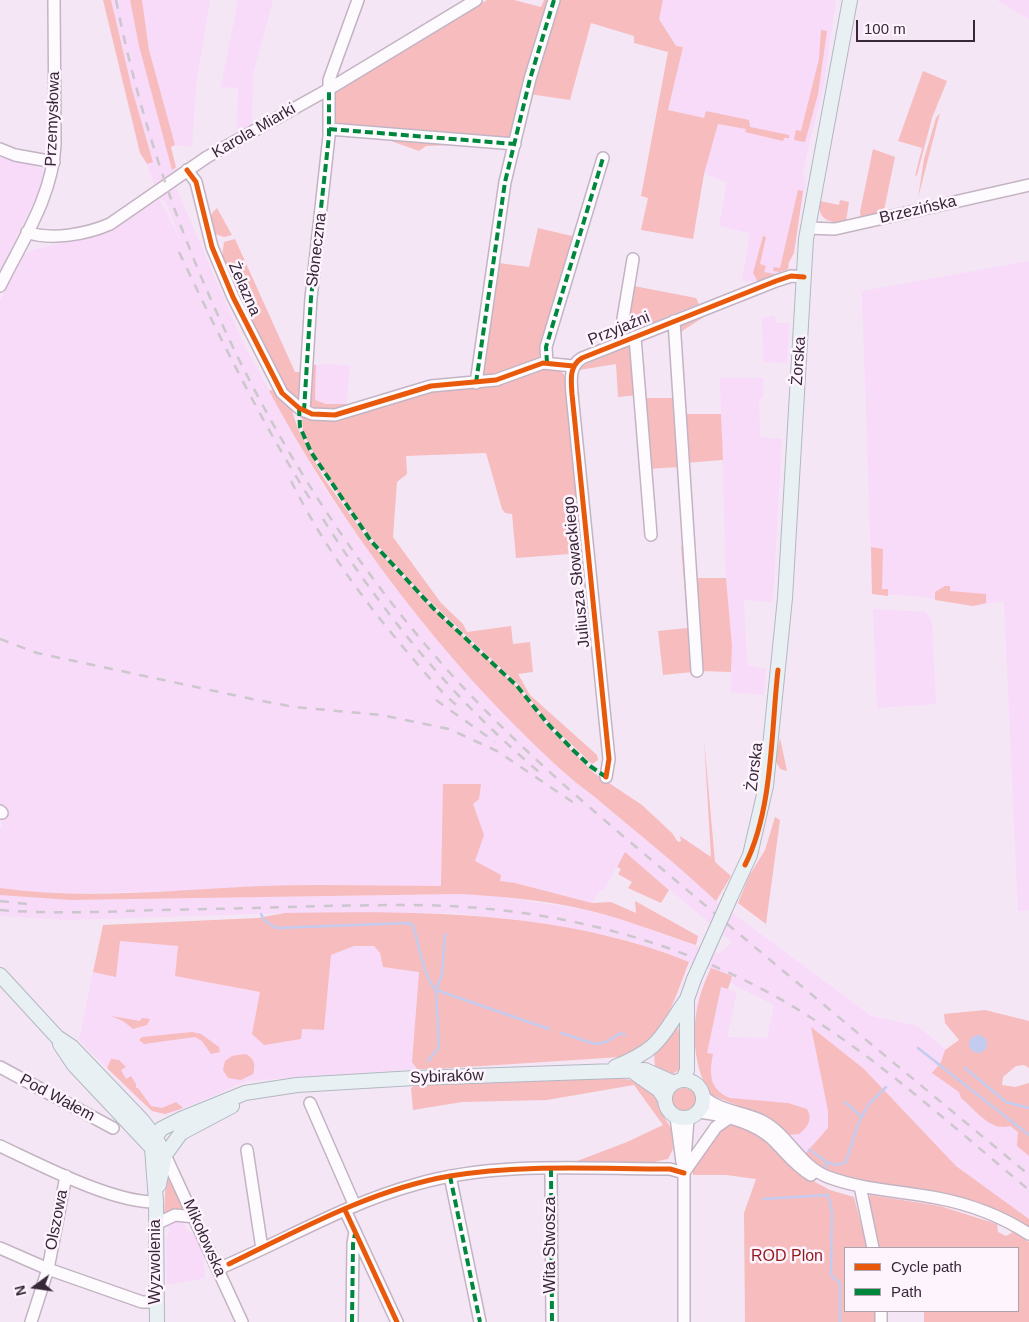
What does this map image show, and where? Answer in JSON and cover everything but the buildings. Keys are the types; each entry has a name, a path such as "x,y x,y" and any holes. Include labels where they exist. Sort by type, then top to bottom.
{"main road":[{"name":"Żorska","path":"679,1082 687,1070 686,999 750,855 766,786 785,598 807,228 850,0"},
{"path":"0,975 57,1036 72,1047 142,1120 154,1142 165,1155"},
{"path":"606,1070 637,1058 656,1044 686,999"},
{"name":"Żorska","path":"686,1039 702,1092"},
{"name":"Sybiraków","path":"154,1142 165,1127 245,1093 325,1082 606,1070 645,1070 679,1082"},
{"name":"Sybiraków","path":"627,1070 646,1080 661,1092 665,1099"},
{"path":"679,1082 692,1082 702,1092 703,1103 688,1116 667,1108 665,1099 668,1090 679,1082"},
{"name":"Sybiraków","path":"165,1155 181,1133 188,1128 267,1090"},
{"name":"Wyzwolenia","path":"154,1142 157,1322"},
{"name":"Wyzwolenia","path":"156,1202 165,1155"}],"street":[{"name":"Przemysłowa","path":"0,286 46,192 54,162 54,0"},
{"name":"Słoneczna","path":"301,410 329,129 330,78 358,0"},
{"name":"Karola Miarki","path":"27,232 46,237 102,227 120,218 187,170 329,89 476,0"},
{"path":"476,383 503,198 530,79 554,0"},
{"path":"329,129 515,144"},
{"path":"0,149 15,155 54,162"},
{"path":"546,362 546,347 603,158"},
{"name":"Żelazna","path":"187,170 196,182 212,247 237,305 282,393 301,410"},
{"name":"Brzezińska","path":"807,228 835,229 1029,185"},
{"name":"Przyjaźni","path":"619,343 633,259"},
{"name":"Przyjaźni","path":"573,366 582,358 781,279 804,277"},
{"name":"Przyjaźni","path":"674,321 697,671"},
{"name":"Przyjaźni","path":"635,336 651,535"},
{"path":"301,410 325,416 335,415 431,386 476,383 504,378 546,362 573,366"},
{"name":"Juliusza Słowackiego","path":"573,366 572,394 609,759 606,776"},
{"name":"Pod Wałem","path":"0,1067 113,1128"},
{"path":"702,1092 712,1102 762,1121 783,1136 809,1166 824,1175 857,1186 957,1203 989,1213 1029,1234"},
{"path":"310,1103 350,1208 355,1231 397,1322"},
{"path":"684,1322 684,1173 688,1116 729,1118 764,1132 794,1163 814,1177 840,1186 857,1186"},
{"path":"684,1173 716,1126 729,1118"},
{"name":"Olszowa","path":"0,1146 66,1176 123,1197 156,1202"},
{"path":"247,1150 262,1249"},
{"name":"Mikołowska","path":"165,1155 242,1322"},
{"path":"218,1269 350,1208 411,1185 450,1176 551,1169 670,1169 684,1173"},
{"name":"Wita Stwosza","path":"551,1169 552,1322"},
{"name":"Olszowa","path":"31,1322 48,1269 66,1176"},
{"path":"450,1176 480,1322"},
{"path":"857,1186 872,1247"},
{"path":"156,1224 175,1214 195,1217"},
{"path":"352,1322 352,1244 355,1231"},
{"path":"0,1248 48,1269 142,1302 156,1302"}],"shaded area":[{"path":"111,0 130,0 139,46 172,169 176,167 187,177 176,188 246,349 323,486 388,578 425,626 519,729 559,768 687,874 716,901 871,1016 917,1026 1029,1118 1029,1219 956,1166 864,1069 811,1028 828,1111 828,1129 804,1155 788,1135 773,1122 709,1094 703,1083 694,1036 696,1005 704,982 737,992 727,1037 767,1038 774,1005 728,982 722,975 664,952 619,938 537,922 454,913 285,913 70,920 0,916 0,895 70,900 490,895 586,910 629,922 719,954 732,942 625,852 603,891 601,890 592,903 515,883 442,878 442,886 87,893 34,892 0,888 0,829 3,826 0,820 0,301 21,258 29,251 112,231 159,199 181,241 165,200 161,200 147,164 153,162 132,89"},
{"path":"142,0 210,0 196,85 192,147 175,145 149,50"},
{"path":"238,0 273,0 253,74 252,124 237,133 238,88 221,87"},
{"path":"663,0 836,0 823,89 802,174 806,180 792,257 788,269 764,281 742,281 750,233 719,226 727,182 704,174 718,124 747,129 750,121 706,111 704,118 668,110 683,47 676,46 659,18"},
{"path":"997,0 1029,0 1029,19 1010,8"},
{"path":"0,151 46,171 41,187 0,271"},
{"path":"1029,261 1029,910 1018,911 1004,601 973,606 917,596 872,594 862,291"},
{"path":"775,316 776,323 789,323 787,363 763,362 762,318"},
{"path":"316,365 350,366 346,405 327,404 315,400"},
{"path":"720,378 763,378 763,398 759,399 760,437 782,439 773,602 744,600 747,665 766,669 764,695 731,692 732,646 726,578"},
{"path":"873,609 925,612 932,620 936,704 877,708"},
{"path":"120,941 178,946 175,976 260,992 252,1034 301,1029 324,1030 331,955 354,946 374,946 380,953 383,967 419,971 412,1062 417,1069 247,1081 175,1112 163,1114 155,1112 140,1101 79,1040 93,972 115,976"},
{"path":"171,1219 185,1221 185,1228 199,1240 204,1257 205,1278 167,1285 166,1241 169,1230 167,1223"}],"green space":[{"path":"103,0 111,0 132,89 153,162 147,164 140,153"},
{"path":"130,0 142,0 149,50 175,145 171,147 176,167 172,170 139,46"},
{"path":"487,0 514,0 541,7 544,0 550,0 512,139 461,138 459,145 426,146 419,151 377,136 331,132 335,92 339,88"},
{"path":"556,0 663,0 659,19 676,46 683,47 668,110 704,118 706,111 749,120 750,127 789,135 789,138 784,138 783,141 745,132 746,129 718,124 704,174 693,239 641,230 648,198 641,196 668,52 634,43 634,36 591,23 570,100 529,94"},
{"path":"821,30 827,31 818,94 805,142 794,140 796,130 801,131 819,59"},
{"path":"923,71 947,81 932,118 917,175 915,176 922,148 898,141"},
{"path":"940,113 918,198 924,159 936,118"},
{"path":"873,149 895,157 884,210 891,209 891,211 861,218 860,212"},
{"path":"798,190 803,191 794,253 789,262 788,269 780,272 773,271 774,267 780,268"},
{"path":"840,200 849,202 846,221 832,222 825,219 820,211 820,201 839,205"},
{"path":"217,208 232,235 224,237 215,234 211,219 212,213"},
{"path":"538,228 576,237 539,358 484,377 482,375 496,269 498,269 499,263 529,267"},
{"path":"763,236 766,237 760,264 766,266 764,272 779,275 758,282 753,273"},
{"path":"235,239 295,372 303,372 302,402 298,404 287,392 250,321 222,257 224,242"},
{"path":"634,286 696,298 699,304 627,333 623,331"},
{"path":"710,313 679,333 683,414 721,414 723,460 684,463 678,329 680,325"},
{"path":"633,343 638,395 618,397 616,364 579,370 577,381 580,397 577,396 575,377 580,367"},
{"path":"311,364 316,365 315,400 326,404 357,404 323,414 309,407"},
{"path":"538,368 560,370 566,377 583,553 516,558 512,514 505,513 502,509 486,453 406,456 407,474 397,482 393,537 441,603 463,624 467,632 511,626 513,644 530,642 533,672 518,674 530,695 597,755 598,760 592,764 549,723 519,685 419,591 374,541 328,479 303,433 302,416 313,418"},
{"path":"276,388 291,408 298,429 323,477 369,541 417,593 517,687 547,726 594,773 642,805 672,833 678,842 681,841 680,836 711,857 704,739 715,862 731,876 716,901 558,767 515,726 435,637 398,591 330,494 298,443 269,391"},
{"path":"643,398 677,398 679,467 647,469"},
{"path":"681,546 685,546 693,672 663,675 658,631 688,628"},
{"path":"871,547 883,549 882,589 888,589 888,596 872,594"},
{"path":"692,578 726,578 732,646 731,672 700,671"},
{"path":"945,586 950,586 950,591 986,594 986,603 973,606 935,600 935,592"},
{"path":"780,738 787,771 780,769 775,760"},
{"path":"443,784 481,784 479,799 473,804 484,835 475,861 501,875 500,881 515,883 592,903 611,902 636,913 635,901 698,936 696,945 587,910 538,901 489,896 457,894 70,900 0,895 0,888 33,892 98,894 284,885 441,886"},
{"path":"775,817 780,820 766,924 738,903 749,876 765,850"},
{"path":"625,852 669,890 661,903 628,888 632,882 618,874 621,869 617,867"},
{"path":"388,912 490,917 541,923 591,932 640,945 689,962 666,1018 648,1040 621,1057 436,1069 417,1069 412,1062 419,972 383,967 380,953 374,946 354,946 331,955 324,1030 302,1029 301,1039 264,1045 252,1034 260,992 175,976 178,946 120,941 116,977 93,972 103,925 258,918 285,913"},
{"path":"711,968 732,976 728,989 721,987 707,1053 713,1054 711,1074 714,1086 723,1095 730,1098 788,1103 807,1109 810,1116 809,1123 799,1134 788,1135 773,1122 759,1114 709,1094 698,1062 695,1031 699,999"},
{"path":"985,1010 1029,1021 1029,1068 1024,1065 1016,1066 1003,1077 1002,1085 1015,1087 1029,1083 1029,1156 1017,1146 1018,1132 1010,1126 996,1126 989,1123 961,1098 959,1092 932,1073 941,1062 945,1050 959,1040 945,1023 944,1014"},
{"path":"111,1016 140,1021 142,1018 150,1019 147,1025 133,1029 123,1021"},
{"path":"678,1025 682,1061 679,1070 671,1075 655,1069 654,1053"},
{"path":"811,1027 864,1069 956,1166 1029,1219 1029,1229 965,1198 858,1181 825,1173 804,1155 828,1128 828,1111"},
{"path":"192,1032 201,1034 219,1047 220,1052 211,1054 202,1041 195,1037 144,1044 139,1040 142,1037"},
{"path":"245,1054 254,1062 253,1074 241,1080 228,1078 223,1070 225,1061 232,1056"},
{"path":"111,1059 119,1060 126,1067 121,1070 126,1079 131,1076 136,1084 136,1088 138,1088 151,1106 162,1108 176,1102 183,1108 165,1114 152,1111 107,1068"},
{"path":"609,1077 633,1080 655,1094 661,1112 671,1128 673,1149 668,1159 649,1163 577,1161 627,1142 663,1125 634,1085 547,1100 462,1102 413,1110 411,1088 417,1083"},
{"path":"684,1088 693,1091 696,1100 693,1109 684,1112 675,1109 672,1100 675,1091"},
{"name":"ROD Plon","path":"733,1125 754,1132 768,1142 800,1174 830,1190 854,1197 867,1247 844,1247 844,1312 875,1312 876,1322 745,1322 744,1213 756,1179 726,1175 693,1175 693,1171 721,1129"},
{"path":"166,1174 186,1212 164,1214"},
{"path":"870,1195 940,1206 997,1224 998,1232 1006,1236 1013,1232 1029,1242 1029,1322 924,1322 924,1312 1019,1312 1019,1247 877,1247 869,1199"}],"water":[{"path":"978,1035 984,1038 987,1044 984,1050 978,1053 972,1050 969,1044 972,1038"}],"waterway":[{"path":"261,914 264,920 276,928 408,923 413,925 425,969 436,990 549,1029"},
{"path":"428,1061 439,1047 436,990 442,974 445,934"},
{"path":"561,1033 595,1044 606,1042 621,1033 625,1035"},
{"path":"918,1048 1029,1135"},
{"path":"965,1068 1006,1102 1029,1108"},
{"path":"809,1150 831,1164 836,1165 846,1162 858,1124 869,1104 886,1087"},
{"path":"845,1102 862,1117"},
{"path":"826,1161 826,1168"},
{"path":"763,1199 828,1195 832,1212 831,1275 840,1283 840,1322"}],"railway":[{"path":"116,0 138,92 165,182 199,271 238,358 283,442 334,523 389,600 450,673 537,761 630,842 1029,1175"},
{"path":"179,252 258,410 312,502"},
{"path":"291,481 315,525 357,588 423,671 461,709"},
{"path":"323,519 370,589 421,654 477,715 539,772"},
{"path":"0,639 37,653 252,699 294,707 381,715 449,729 497,751 574,803"},
{"path":"436,700 495,742"},
{"path":"0,901 36,905"},
{"path":"0,910 78,912 407,905 513,912 565,920 617,932 667,948 716,967 764,990 810,1017 895,1078 1029,1190"}],"marked path":[{"path":"476,383 505,182 530,79 554,0"},
{"path":"304,411 311,298 329,136 329,89"},
{"path":"329,129 515,144"},
{"path":"547,363 546,347 603,158"},
{"path":"299,408 300,427 311,452 371,541 434,609 517,686 548,724 573,750 590,766 606,777"},
{"path":"551,1169 552,1322"},
{"path":"450,1176 480,1322"},
{"path":"352,1322 353,1244 355,1234"}],"cycle path":[{"path":"187,170 196,182 212,247 233,297 282,393 299,408 312,414 335,415 431,386 496,380 543,363 573,366"},
{"path":"606,777 609,759 572,394 571,379 573,369 582,358 776,281 791,276 804,277"},
{"path":"745,865 761,820 766,795 778,670"},
{"path":"229,1264 337,1212 393,1190 450,1176 504,1170 560,1168 670,1169 684,1173"},
{"path":"345,1210 397,1322"}]}
